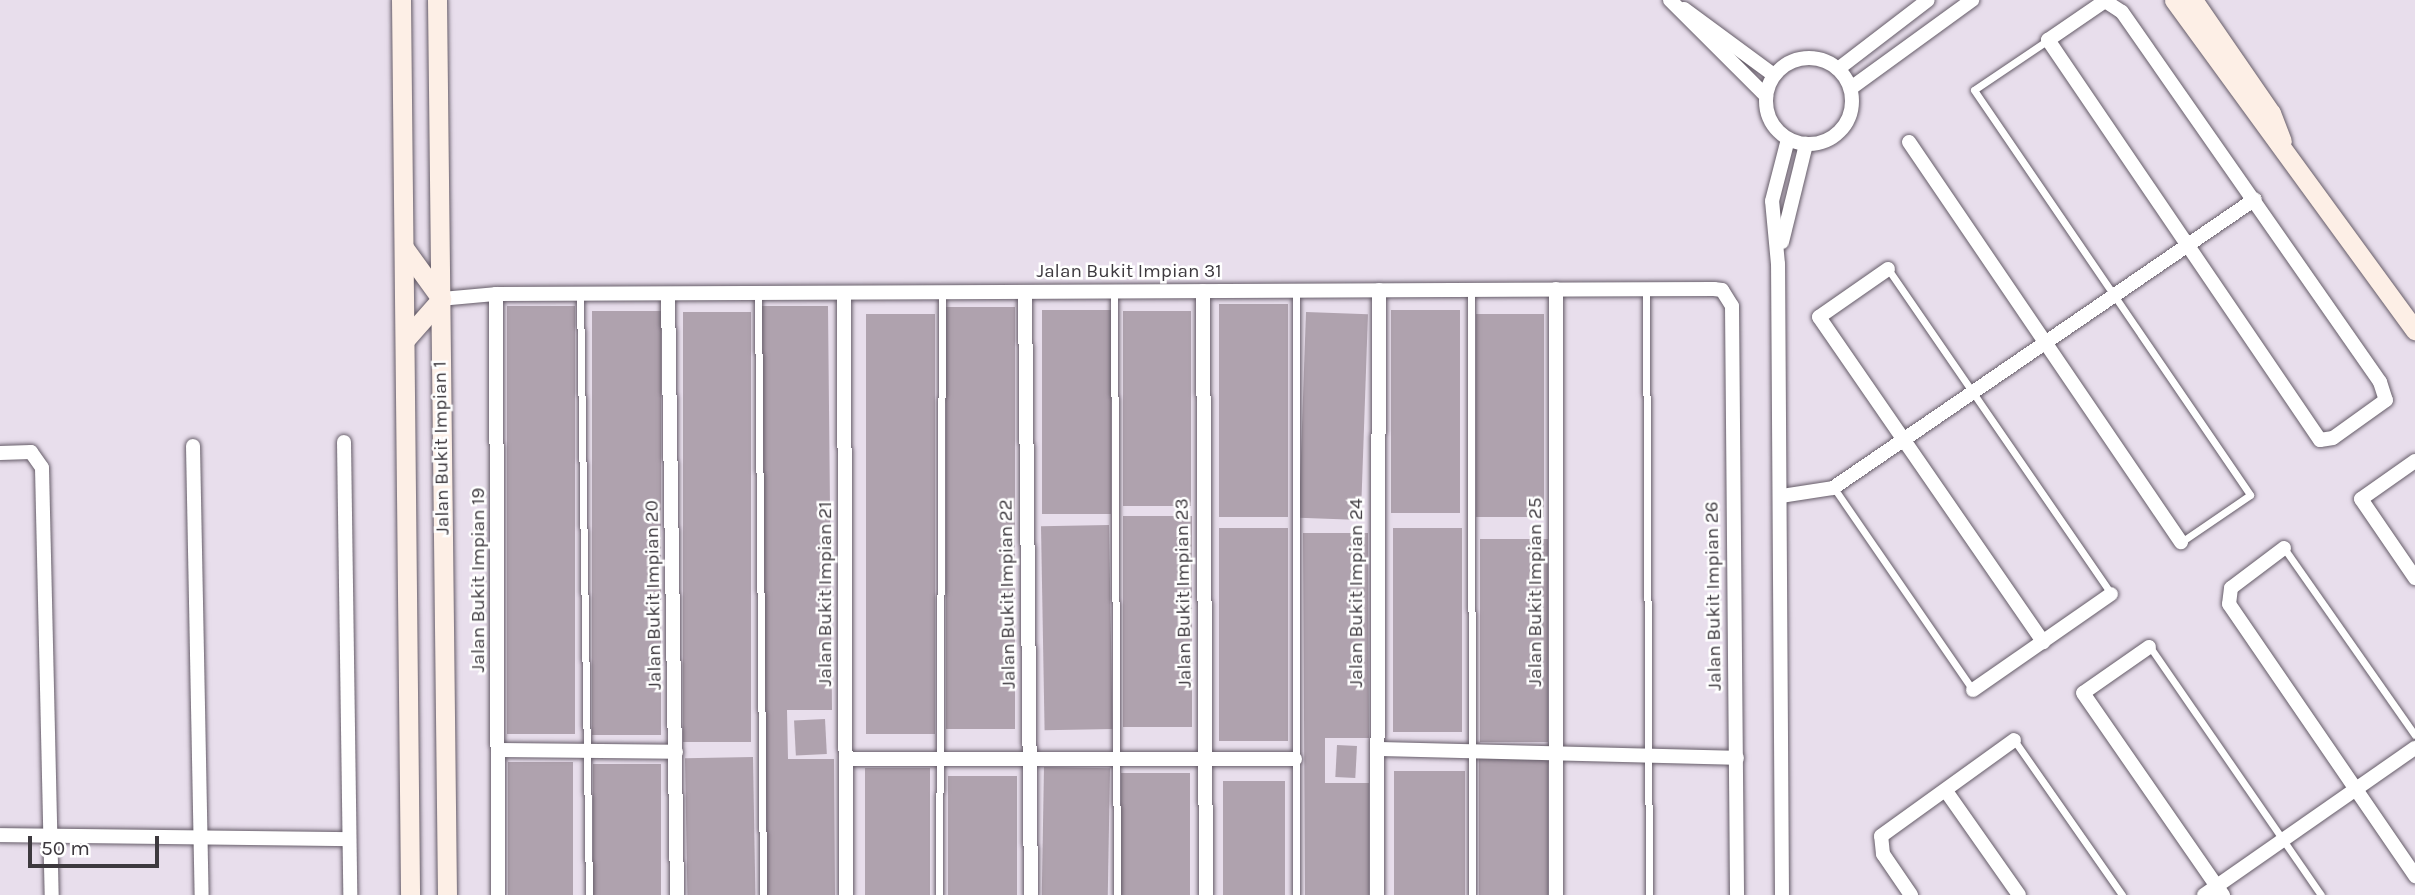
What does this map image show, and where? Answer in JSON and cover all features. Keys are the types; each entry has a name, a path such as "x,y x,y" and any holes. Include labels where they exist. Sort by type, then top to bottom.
{"street":[{"name":"Jalan Bukit Impian 1","path":"401,0 410,895"},
{"name":"Jalan Bukit Impian 1","path":"438,0 447,895"},
{"path":"1670,0 1774,75"},
{"path":"1670,0 1766,96 1773,125 1787,138 1806,144 1843,128 1851,89 1972,0"},
{"path":"1838,69 1928,0"},
{"path":"2174,0 2259,122 2285,148 2415,331"},
{"path":"2193,0 2272,113 2285,148"},
{"path":"2113,2 2255,199 2380,382 2381,406 2320,440 2048,40 2097,5 2113,2"},
{"path":"1906,16 1922,36"},
{"path":"1766,96 1774,75 1812,57 1838,69 1851,89"},
{"path":"1782,895 1779,264 1772,201 1787,138"},
{"path":"1909,142 2181,542"},
{"path":"1779,264 1806,144"},
{"path":"1781,496 1833,488 2255,199"},
{"path":"404,246 441,299"},
{"path":"1888,270 1819,317 2043,642"},
{"name":"Jalan Bukit Impian 25","path":"1556,289 1556,895"},
{"name":"Jalan Bukit Impian 31","path":"496,294 1646,289 1722,290 1729,297"},
{"name":"Jalan Bukit Impian 24","path":"1377,895 1379,290"},
{"name":"Jalan Bukit Impian 23","path":"1203,291 1206,895"},
{"name":"Jalan Bukit Impian 22","path":"1025,292 1031,895"},
{"name":"Jalan Bukit Impian 20","path":"668,293 677,895"},
{"name":"Jalan Bukit Impian 21","path":"844,293 846,895"},
{"path":"405,341 417,319 441,299 496,294"},
{"name":"Jalan Bukit Impian 19","path":"496,294 498,895"},
{"name":"Jalan Bukit Impian 26","path":"1729,297 1737,895"},
{"path":"344,442 350,895"},
{"path":"193,446 202,895"},
{"path":"0,453 31,452 42,468 52,895"},
{"path":"2415,461 2361,499 2415,578"},
{"path":"2284,548 2231,588 2229,604 2354,791 2415,876"},
{"path":"1973,690 2111,594"},
{"path":"2149,647 2083,693 2220,890"},
{"path":"1911,895 1883,854 1881,836 2014,740"},
{"path":"2204,895 2220,890 2283,840 2415,748"},
{"path":"1377,749 1737,758"},
{"path":"499,750 676,752"},
{"path":"846,759 1295,759"},
{"path":"1946,790 2019,895"},
{"path":"0,835 349,839"}],"lane":[{"path":"2048,40 1974,90 2250,495 2181,542"},
{"path":"1888,270 2111,594"},
{"path":"1646,289 1649,895"},
{"path":"1296,895 1297,290"},
{"path":"1471,290 1476,751 1472,895"},
{"path":"1114,291 1120,759 1117,895"},
{"path":"939,895 942,760 942,292"},
{"path":"758,293 762,895"},
{"path":"580,294 591,750 589,895"},
{"path":"1833,488 1973,690"},
{"path":"2284,548 2415,735"},
{"path":"2149,647 2321,895"},
{"path":"2014,740 2122,895"}],"building":[{"path":"1219,304 1288,304 1288,517 1219,517"},
{"path":"507,306 575,306 575,734 507,734"},
{"path":"762,306 828,306 832,710 787,710 788,759 834,759 835,895 767,895"},
{"path":"946,307 1015,307 1015,729 946,729"},
{"path":"1042,310 1111,310 1111,514 1042,514"},
{"path":"1391,310 1460,310 1460,513 1391,513"},
{"path":"592,311 661,311 661,735 592,735"},
{"path":"1123,311 1191,311 1191,506 1123,506"},
{"path":"683,312 751,312 751,742 683,742"},
{"path":"1306,312 1368,314 1361,520 1299,518"},
{"path":"866,314 935,314 935,734 866,734"},
{"path":"1476,314 1544,314 1544,517 1476,517"},
{"path":"1123,516 1192,516 1192,727 1123,727"},
{"path":"1109,525 1113,729 1045,730 1041,526"},
{"path":"1219,528 1288,528 1288,741 1219,741"},
{"path":"1393,528 1462,528 1462,732 1393,732"},
{"path":"1303,533 1368,533 1369,738 1325,738 1325,783 1369,783 1369,895 1305,895"},
{"path":"1480,539 1548,539 1548,742 1480,742"},
{"path":"825,719 827,754 796,756 794,721"},
{"path":"1337,745 1357,746 1355,778 1335,777"},
{"path":"1479,756 1548,756 1548,895 1479,895"},
{"path":"753,757 755,895 687,895 685,758"},
{"path":"508,762 573,762 573,895 508,895"},
{"path":"593,764 661,764 661,895 593,895"},
{"path":"1044,767 1110,768 1108,895 1042,895"},
{"path":"865,768 930,768 930,895 865,895"},
{"path":"1394,771 1465,771 1465,895 1394,895"},
{"path":"1121,773 1190,773 1190,895 1121,895"},
{"path":"948,776 1017,776 1017,895 948,895"},
{"path":"1223,781 1285,781 1285,895 1223,895"}]}
